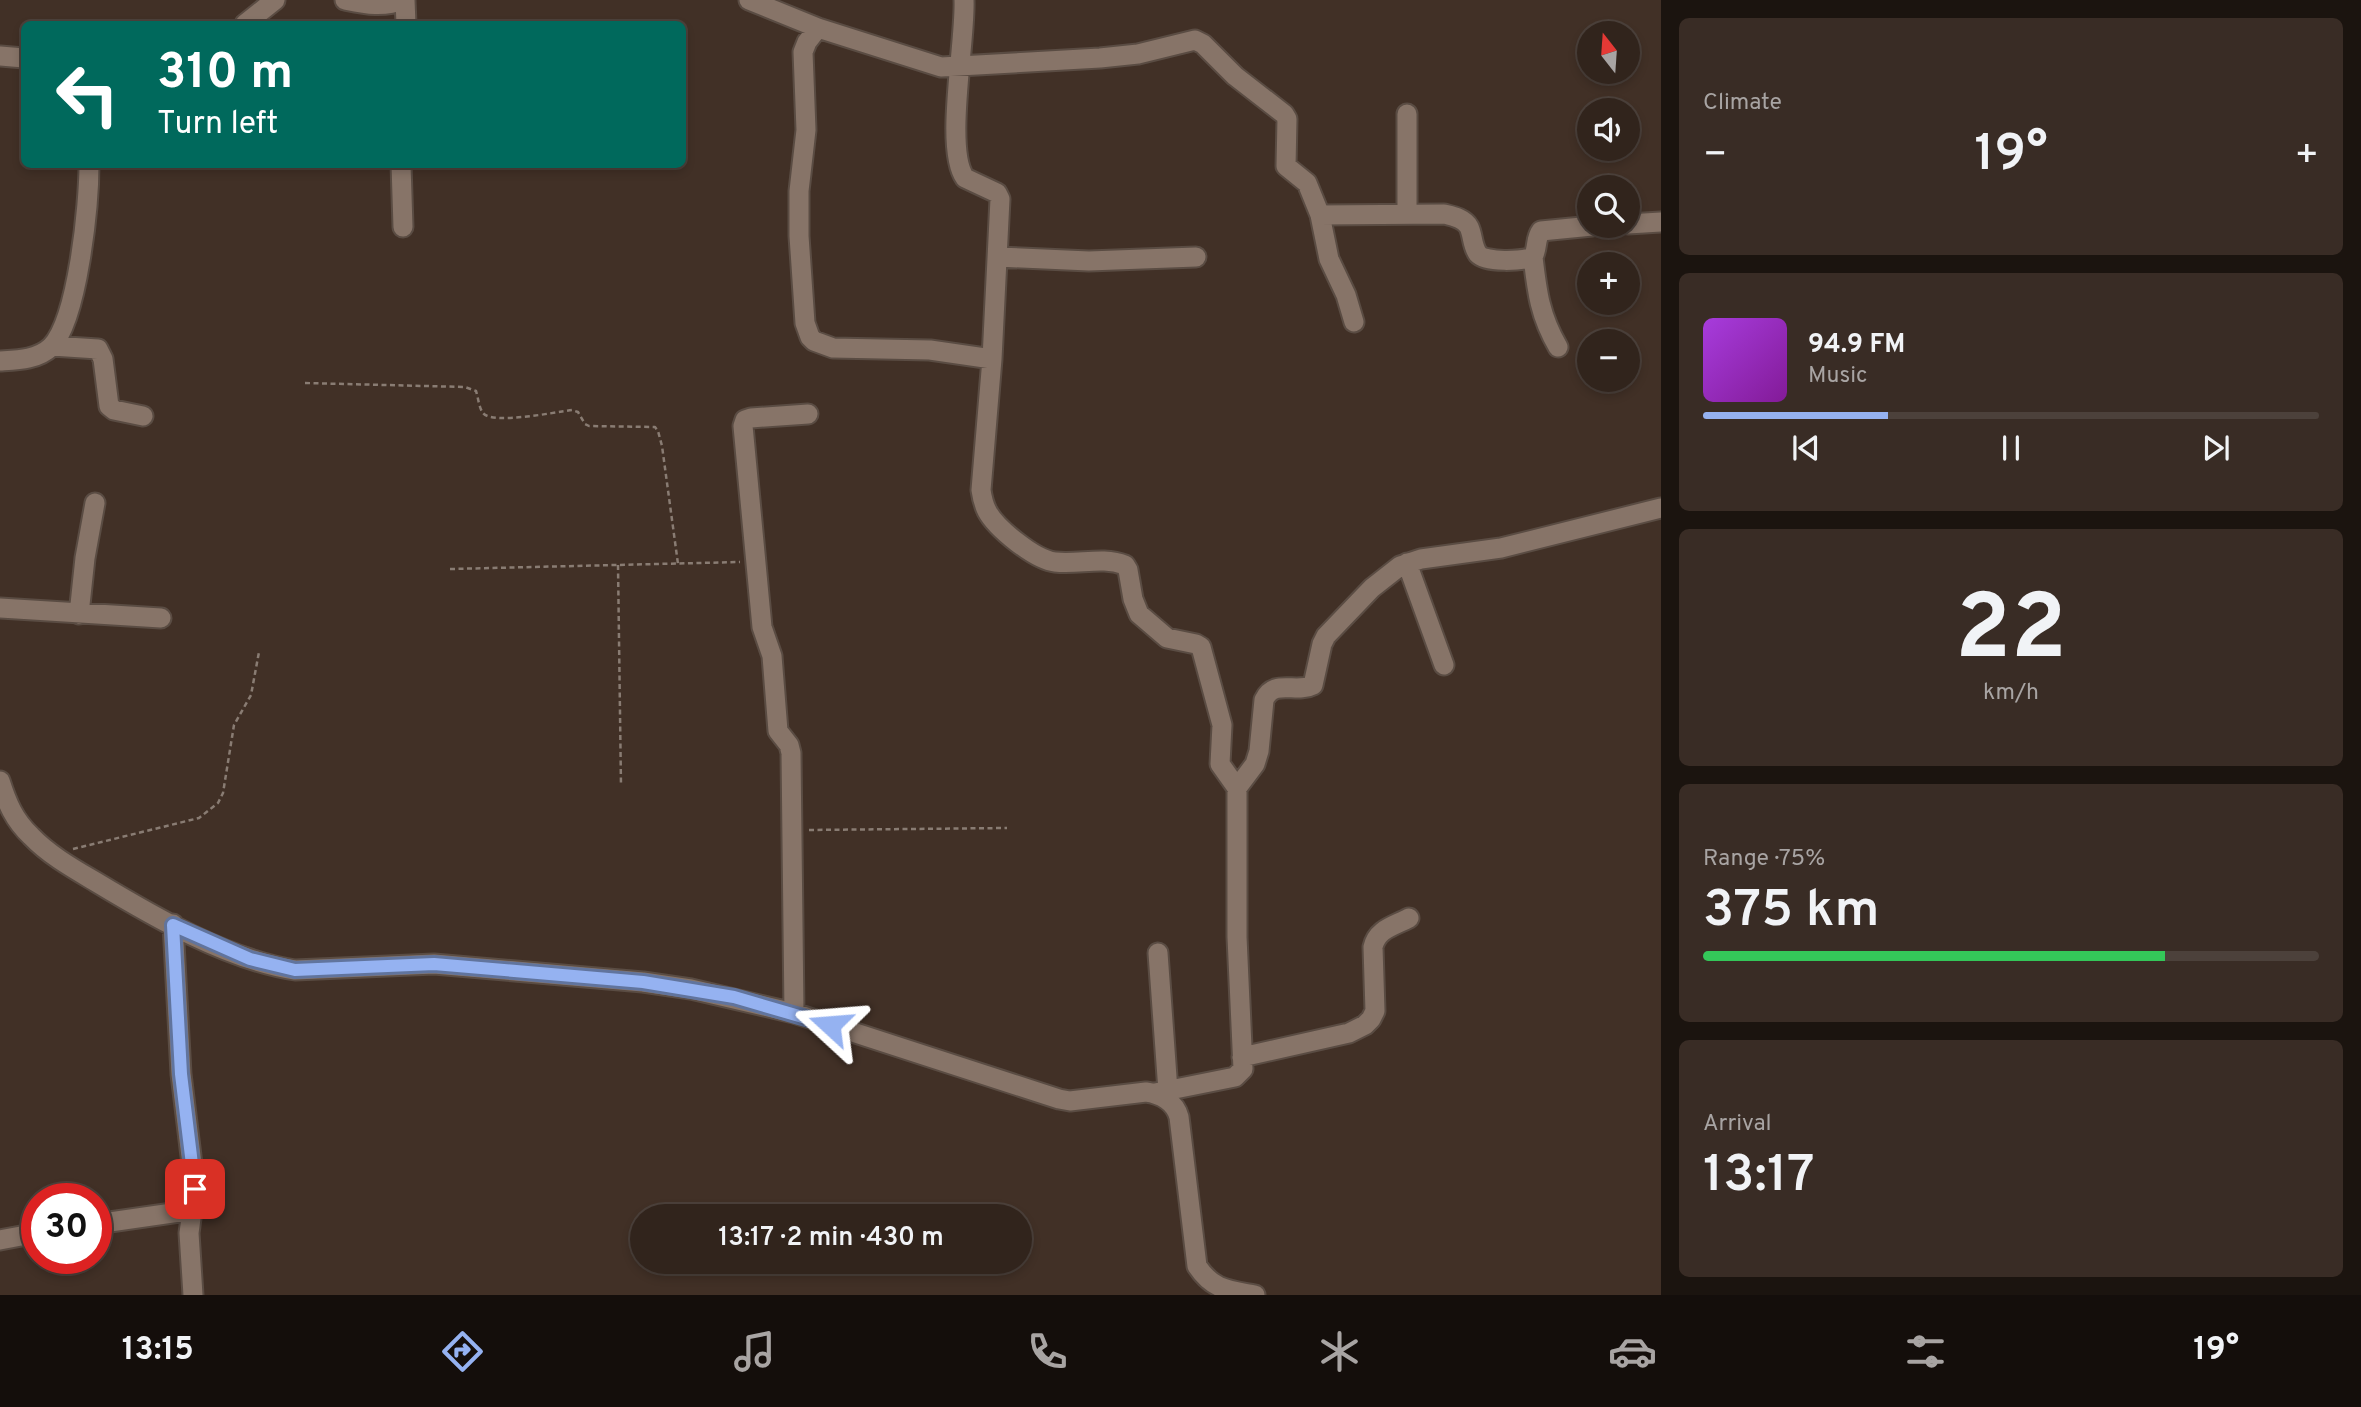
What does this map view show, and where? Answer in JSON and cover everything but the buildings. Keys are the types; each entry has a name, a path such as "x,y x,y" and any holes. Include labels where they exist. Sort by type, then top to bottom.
{"street":[{"path":"249,21 275,0"},
{"path":"345,0 369,5 389,5 404,0 406,21"},
{"path":"749,0 818,27 941,67 1138,54 1195,40 1203,44 1235,76 1284,114 1287,128 1286,166 1307,183 1320,215 1329,259 1346,295 1354,322"},
{"path":"0,781 12,815 31,837 53,854 173,925 250,959 295,970 434,964 667,985 734,997 794,1013 1070,1101 1162,1092 1235,1077 1242,1069 1237,937 1237,788 1220,764 1222,725 1201,648 1196,644 1167,638 1139,614 1125,565 1103,560 1053,562 1038,557 988,513 981,490 992,359 1000,199 997,193 965,178 958,161 956,122 965,17 964,0"},
{"path":"818,27 803,52 806,131 799,191 802,292 805,323 810,337 833,348 930,350 992,359"},
{"path":"0,56 21,58"},
{"path":"1407,114 1407,213"},
{"path":"0,361 37,356 52,346 60,334 73,300 86,219 89,168"},
{"path":"401,168 403,227"},
{"path":"1320,215 1444,214 1469,226 1475,249 1485,259 1534,257"},
{"path":"1640,223 1661,222"},
{"path":"1558,347 1543,318 1538,297 1534,257 1537,236 1541,231 1577,227"},
{"path":"998,257 1089,261 1196,257"},
{"path":"52,346 98,349 103,359 109,407 143,416"},
{"path":"794,1013 791,753 789,745 778,730 772,656 762,627 743,422 751,418 808,414"},
{"path":"79,614 95,503"},
{"path":"1237,788 1255,764 1259,751 1264,699 1268,692 1274,688 1308,688 1313,685 1321,644 1332,628 1400,566 1501,548 1661,508"},
{"path":"1407,563 1444,665"},
{"path":"0,608 161,618"},
{"path":"1242,1056 1349,1033 1365,1025 1375,1011 1374,940 1382,932 1409,918"},
{"path":"173,925 181,1074 195,1189 189,1233 193,1295"},
{"path":"1158,953 1162,1092 1179,1117 1197,1266 1210,1283 1217,1287 1255,1295"},
{"path":"112,1222 193,1210"},
{"path":"0,1240 21,1236"}],"path":[{"path":"305,383 473,388 481,411 488,416 502,418 572,410 578,412 589,426 655,427 662,446 678,564"},
{"path":"450,569 755,562"},
{"path":"618,565 621,786"},
{"path":"53,854 199,818 218,803 223,793 234,725 251,695 259,652"},
{"path":"792,830 1007,828"}],"route":[{"path":"195,1189 181,1074 173,925 227,950 278,968 295,970 434,964 643,982 734,997 830,1025"}]}
